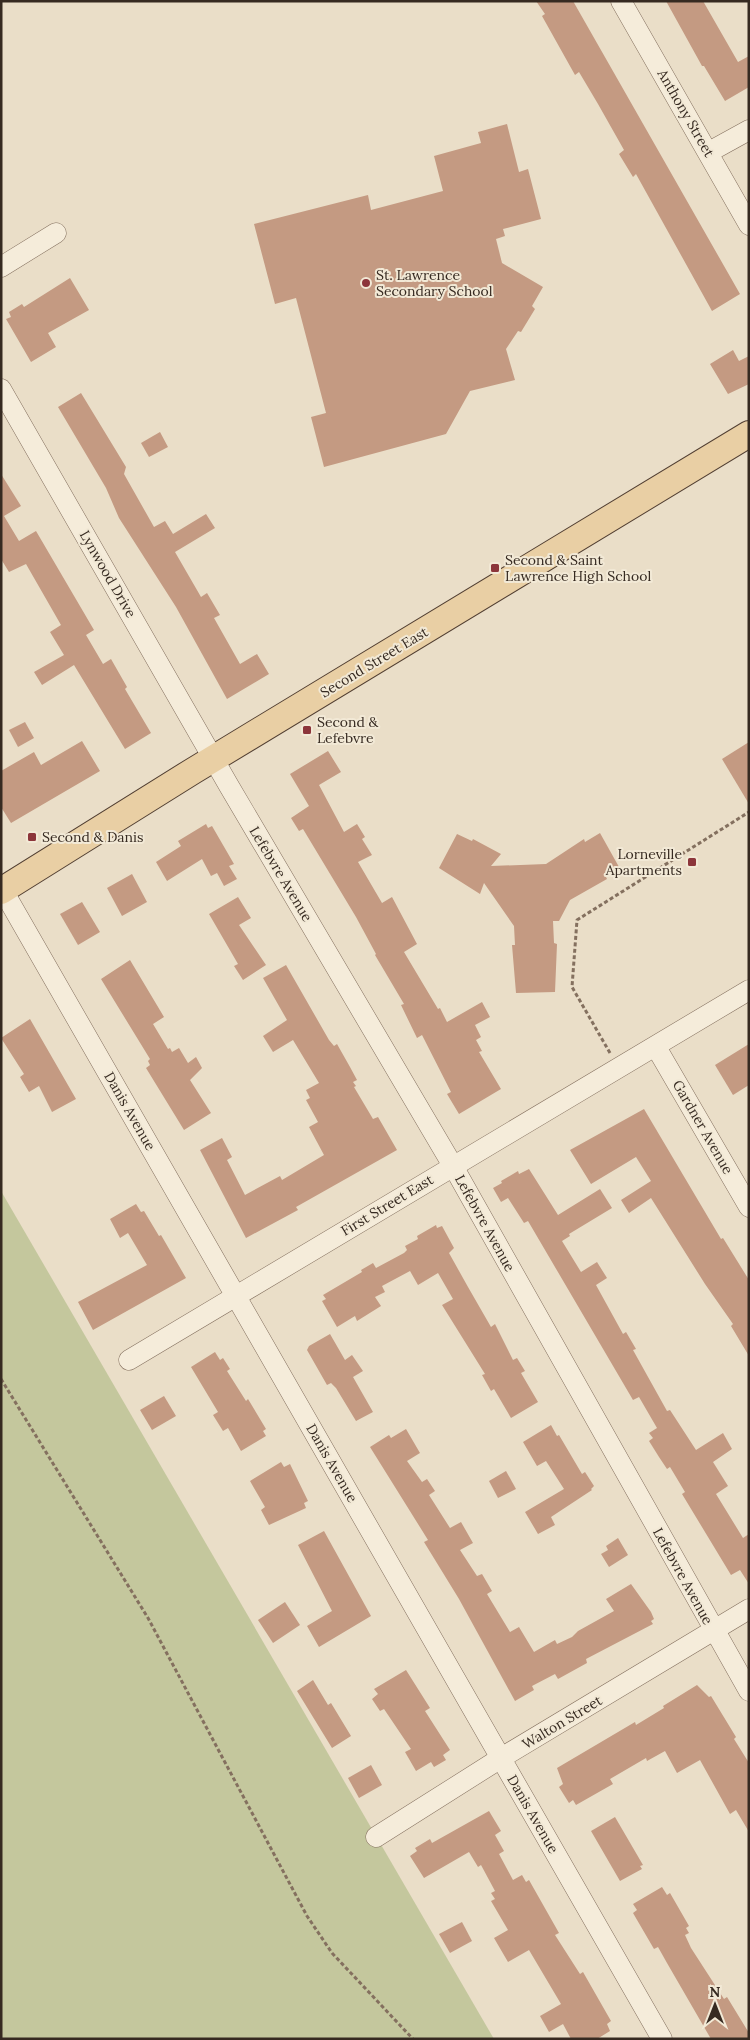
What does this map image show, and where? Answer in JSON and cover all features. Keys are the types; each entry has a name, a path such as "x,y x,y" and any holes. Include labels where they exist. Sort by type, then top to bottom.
{"main road":[{"name":"Second Street East","path":"2,889 749,434"}],"street":[{"name":"Anthony Street","path":"621,1 749,225"},
{"path":"709,152 749,130"},
{"path":"1,267 56,233"},
{"name":"Lynwood Drive","path":"1,389 214,760"},
{"name":"Lefebvre Avenue","path":"214,760 453,1166 749,1691"},
{"name":"Danis Avenue","path":"2,889 662,2039"},
{"name":"First Street East","path":"129,1360 749,990"},
{"name":"Gardner Avenue","path":"656,1047 749,1207"},
{"name":"Walton Street","path":"376,1837 501,1758 749,1610"}],"path":[{"path":"619,1068 572,987 577,920 749,812"},
{"path":"1,1379 148,1618 307,1916 332,1953 413,2039"}],"green space":[{"path":"1,1191 494,2039 1,2039"}],"building":[{"path":"536,1 573,1 740,294 712,311 636,174 633,177 619,154 624,150 579,72 575,75 542,16 545,14"},
{"path":"666,1 703,1 738,62 749,56 749,87 725,101 704,66 702,66"},
{"path":"507,124 519,172 528,169 541,219 503,229 505,236 496,239 502,263 543,287 532,306 535,309 521,332 518,331 506,349 515,380 470,391 446,434 324,467 311,417 326,413 296,298 275,304 254,224 368,195 371,210 443,191 434,156 481,143 478,132"},
{"path":"70,278 89,310 48,333 56,347 31,362 6,319 11,317 9,312 22,304 24,307"},
{"path":"733,350 739,361 749,356 749,384 728,394 710,364"},
{"path":"81,393 126,467 124,474 154,527 165,521 173,534 206,514 215,528 175,552 201,597 207,593 220,615 214,618 240,664 257,654 269,674 227,699 176,607 119,518 106,488 58,407"},
{"path":"160,432 168,447 149,457 141,443"},
{"path":"1,474 21,506 4,516 19,541 36,531 94,630 86,635 103,664 111,659 127,687 125,689 151,733 125,749 74,665 42,685 34,672 64,655 50,632 61,625 26,564 9,572 1,559"},
{"path":"25,722 34,738 18,747 9,730"},
{"path":"82,741 100,771 11,823 1,807 1,771 34,752 41,765"},
{"path":"749,742 749,804 722,759"},
{"path":"328,751 341,772 319,785 344,832 357,824 365,837 362,839 372,855 358,862 382,903 392,897 417,944 404,952 438,1009 440,1008 447,1022 482,1002 490,1017 475,1025 481,1037 476,1040 482,1051 479,1052 501,1089 459,1114 447,1094 451,1092 422,1035 417,1038 401,1005 404,1004 375,955 356,917 303,829 299,831 291,818 309,806 290,774"},
{"path":"206,824 208,828 212,826 234,864 229,866 237,879 224,886 217,873 211,876 202,859 167,881 156,862 181,846 178,841"},
{"path":"600,833 619,867 605,875 607,879 570,900 559,921 553,921 554,943 557,944 555,992 516,993 512,945 515,945 514,926 484,883 480,894 439,868 457,834 472,841 473,839 501,854 491,866 546,864 584,839 585,842"},
{"path":"132,874 147,902 122,916 107,888"},
{"path":"238,897 251,918 239,925 266,965 243,980 234,966 238,964 209,914"},
{"path":"82,902 100,932 78,945 60,914"},
{"path":"130,960 164,1017 153,1024 168,1049 170,1048 172,1052 179,1048 188,1063 196,1057 202,1068 190,1080 211,1113 184,1130 146,1068 150,1065 148,1061 150,1059 101,979"},
{"path":"286,965 329,1040 334,1046 337,1044 350,1067 357,1080 353,1082 356,1086 354,1087 373,1119 378,1117 397,1150 296,1207 298,1210 246,1238 200,1150 222,1138 232,1157 227,1160 245,1195 280,1176 282,1180 324,1155 309,1127 318,1122 306,1100 310,1098 306,1090 319,1083 293,1040 273,1052 263,1036 287,1020 263,978"},
{"path":"30,1019 76,1099 52,1112 39,1086 29,1092 20,1077 24,1074 1,1038"},
{"path":"749,1044 749,1085 733,1095 715,1065"},
{"path":"644,1109 721,1239 723,1238 749,1280 749,1356 731,1326 733,1324 705,1284 651,1198 629,1213 621,1200 651,1181 636,1157 591,1184 570,1150"},
{"path":"529,1169 558,1215 600,1189 612,1208 569,1234 570,1236 562,1241 581,1272 597,1262 607,1278 596,1285 623,1334 626,1332 636,1349 633,1350 667,1411 670,1410 696,1450 723,1433 732,1449 713,1462 728,1486 716,1494 743,1538 749,1534 749,1584 740,1570 731,1575 682,1494 685,1492 670,1467 667,1469 649,1441 653,1438 649,1433 657,1428 639,1397 633,1400 528,1221 524,1223 508,1198 501,1202 493,1188 518,1171 519,1174"},
{"path":"136,1204 141,1212 144,1211 159,1236 161,1235 186,1278 93,1330 78,1302 147,1265 128,1233 120,1238 110,1219"},
{"path":"436,1225 437,1228 442,1226 454,1248 449,1253 491,1327 495,1324 513,1360 517,1358 525,1371 521,1373 538,1402 511,1418 494,1389 491,1391 482,1375 485,1374 442,1305 453,1299 438,1273 418,1285 410,1271 382,1286 385,1292 375,1297 381,1306 357,1321 355,1316 337,1327 322,1301 326,1299 323,1295 362,1272 361,1270 373,1263 376,1268 404,1253 407,1250 405,1246 418,1239 417,1236"},
{"path":"330,1334 345,1360 352,1355 363,1371 353,1377 373,1412 356,1421 336,1388 331,1383 327,1385 307,1350 309,1346"},
{"path":"215,1352 220,1360 223,1358 230,1369 227,1371 246,1401 248,1399 266,1429 263,1431 266,1436 241,1451 228,1428 223,1431 213,1415 218,1412 191,1367"},
{"path":"164,1396 176,1416 152,1430 140,1410"},
{"path":"551,1425 582,1474 585,1472 594,1486 592,1490 551,1517 555,1525 538,1534 525,1512 564,1489 546,1461 537,1466 523,1442"},
{"path":"406,1429 420,1453 407,1461 422,1482 427,1479 435,1491 429,1495 450,1528 461,1522 473,1543 460,1550 477,1576 482,1574 492,1591 487,1594 510,1632 519,1627 534,1652 555,1640 557,1644 572,1637 578,1631 614,1611 606,1599 631,1584 651,1612 654,1619 651,1621 653,1624 586,1659 587,1663 558,1679 555,1674 532,1686 534,1690 515,1701 459,1599 424,1542 428,1540 370,1447 389,1435 391,1438"},
{"path":"281,1462 284,1467 290,1464 308,1501 304,1503 306,1508 269,1525 261,1510 265,1507 250,1481"},
{"path":"506,1471 516,1489 498,1498 489,1481"},
{"path":"324,1531 371,1616 319,1647 307,1626 332,1611 298,1545"},
{"path":"618,1538 628,1555 609,1567 601,1554 608,1550 606,1546"},
{"path":"285,1602 300,1625 273,1643 258,1620"},
{"path":"406,1670 430,1708 425,1711 450,1750 443,1755 446,1760 434,1767 431,1762 416,1771 405,1752 411,1749 384,1709 380,1711 372,1699 378,1694 374,1689"},
{"path":"313,1680 328,1705 331,1703 351,1736 332,1748 297,1691"},
{"path":"697,1685 709,1697 711,1696 736,1737 734,1739 749,1763 749,1832 736,1810 730,1814 700,1760 677,1773 665,1751 647,1761 646,1758 610,1779 613,1784 576,1805 573,1800 569,1803 559,1787 563,1784 557,1768 635,1722 636,1725"},
{"path":"371,1765 382,1785 359,1798 348,1778"},
{"path":"489,1811 501,1831 495,1835 504,1851 499,1854 513,1880 522,1875 526,1882 529,1880 559,1933 555,1935 580,1974 583,1972 611,2021 607,2024 610,2031 597,2039 571,2039 563,2024 549,2032 540,2016 561,2004 529,1950 508,1962 494,1938 508,1930 491,1901 495,1899 491,1893 495,1891 481,1865 478,1867 469,1852 424,1878 410,1856 417,1851 415,1848 430,1839 432,1843"},
{"path":"615,1817 643,1865 640,1866 642,1869 620,1881 591,1831"},
{"path":"662,1887 667,1895 670,1893 689,1926 686,1928 689,1933 685,1935 691,1948 724,1999 727,1997 749,2033 749,2039 711,2039 658,1947 654,1949 633,1913 637,1910 633,1904"},
{"path":"462,1922 472,1941 450,1953 439,1934"}],"place":[{"name":"St. Lawrence Secondary School","path":"366,283"},
{"name":"Second & Saint Lawrence High School","path":"495,568"},
{"name":"Second & Lefebvre","path":"307,730"},
{"name":"Second & Danis","path":"32,837"},
{"name":"Lorneville Apartments","path":"692,862"}]}
